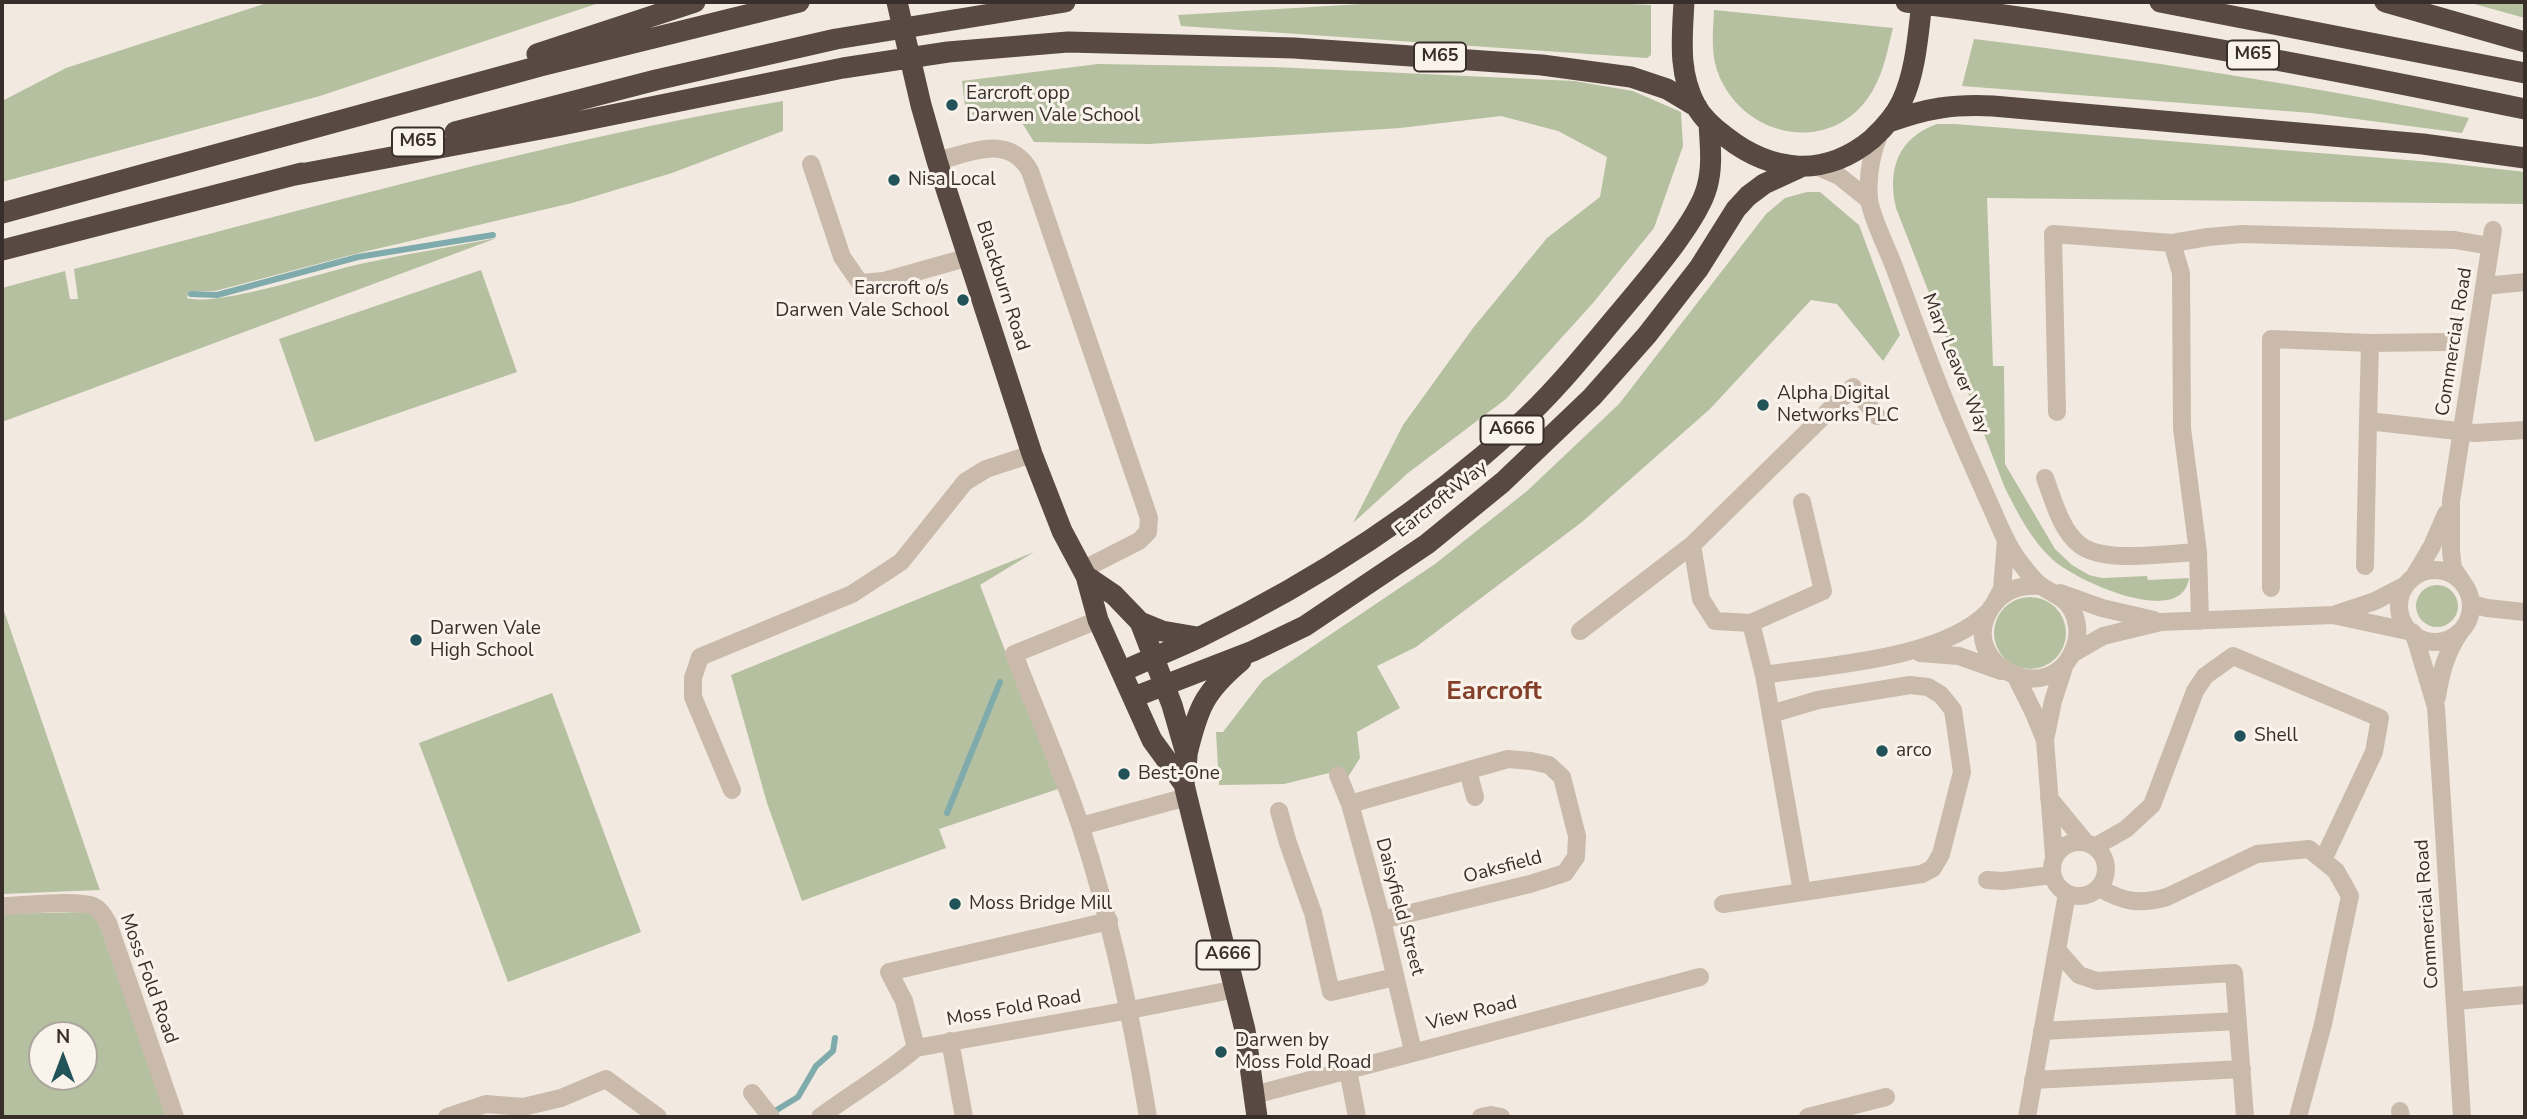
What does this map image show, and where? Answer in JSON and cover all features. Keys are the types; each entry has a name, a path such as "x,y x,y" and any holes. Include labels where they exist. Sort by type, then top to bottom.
{"highway":[{"path":"309,129 695,2"},
{"name":"M65","path":"2,213 540,66 799,2"},
{"name":"Blackburn Road","path":"897,2 937,161 1032,454 1062,531 1084,573 1098,620 1152,740 1186,791"},
{"name":"M65","path":"2,250 656,80 836,39 1065,2"},
{"name":"A666","path":"1684,2 1681,59 1684,78 1703,116"},
{"name":"M65","path":"1906,2 2155,37 2331,69 2525,109"},
{"name":"A666","path":"1808,167 1839,159 1861,148 1885,127 1902,102 1910,80 1922,2"},
{"name":"M65","path":"2160,2 2525,73"},
{"path":"2385,2 2525,42"},
{"name":"M65","path":"290,176 557,127 843,68 948,52 1068,42 1231,45 1490,60 1613,73 1667,89 1703,116"},
{"path":"1885,127 1911,114 1950,105 1993,106 2423,144 2525,158"},
{"path":"1703,116 1753,155 1780,164 1808,167"},
{"name":"Earcroft Way","path":"1123,671 1199,637 1312,578 1391,527 1448,485 1519,425 1592,345 1648,278 1691,219 1707,188 1711,151 1703,116"},
{"name":"Earcroft Way","path":"1134,697 1253,650 1305,626 1427,544 1503,482 1592,397 1647,335 1699,268 1736,209 1748,196 1764,184 1808,167"},
{"name":"Blackburn Road","path":"1084,573 1114,595 1140,622 1164,684 1186,757 1186,791 1245,1030 1257,1117"},
{"path":"1140,622 1162,631 1199,637"},
{"path":"1186,757 1204,700 1221,677 1253,650"}],"street":[{"name":"Mary Leaver Way","path":"1885,127 1871,160 1869,200 1951,417 2006,540 2019,562 2047,588"},
{"path":"937,161 994,148 1009,150 1022,157 1030,171 1149,518 1148,531 1139,541 1084,573"},
{"path":"811,164 842,257 860,283 884,281 969,257"},
{"path":"1808,167 1839,176 1869,200"},
{"path":"2057,412 2053,234 2172,243 2181,273 2182,428 2198,552 2200,621"},
{"name":"Commercial Road","path":"2172,243 2242,234 2455,240 2491,238 2451,501 2453,568 2463,583"},
{"path":"2484,286 2525,282"},
{"path":"2271,588 2271,340 2447,342"},
{"path":"2365,566 2370,343"},
{"path":"1580,631 1692,545 1853,387 1877,416"},
{"path":"2368,421 2475,433 2525,430"},
{"path":"732,790 694,697 693,678 700,657 852,594 901,562 965,482 986,469 1032,454"},
{"path":"2045,478 2070,534 2078,545 2087,550 2111,555 2198,552"},
{"name":"Commercial Road","path":"2410,581 2436,538 2451,501"},
{"path":"1692,545 1701,598 1715,621 1751,623 1823,591 1802,502"},
{"name":"Mary Leaver Way","path":"1992,606 2002,589 2006,540"},
{"path":"1909,652 1959,656 2013,676 2042,678 2055,673 2069,659 2103,636 2161,622 2333,615 2413,633 2435,641 2446,640 2464,628 2472,604 2463,583 2455,576 2434,570 2375,601 2333,615"},
{"path":"2410,581 2402,594 2401,615 2413,633"},
{"path":"1764,675 1909,652 1973,626 2009,590 2017,588 2047,588 2102,608 2161,622"},
{"path":"2047,588 2065,600 2075,619 2077,640 2053,701 2045,740 2049,797 2054,856 2052,875 2055,883 2067,894 2084,896 2099,888 2107,871 2102,853 2090,844 2049,797"},
{"path":"2472,604 2525,612"},
{"path":"1992,606 1984,626 1984,641 1989,654 1998,666 2013,676 2033,711 2045,740"},
{"path":"1098,620 1014,654 1081,826 1109,921 1130,1010 1148,1117"},
{"path":"1751,623 1772,714 1802,892"},
{"name":"Commercial Road","path":"2436,707 2449,648 2464,628"},
{"name":"Commercial Road","path":"2413,633 2436,707 2462,1117"},
{"path":"2054,856 2067,844 2090,844 2126,829 2152,805 2195,691 2205,676 2232,656 2380,718 2374,752 2323,860"},
{"path":"1723,904 1922,874 1933,868 1941,854 1962,772 1954,710 1941,695 1928,687 1910,685 1818,700 1772,714"},
{"name":"Oaksfield","path":"1350,804 1508,759 1549,765 1562,778 1577,836 1576,857 1565,873 1382,920"},
{"path":"1468,771 1475,797"},
{"name":"Daisyfield Street","path":"1338,775 1350,804 1382,920 1413,1051"},
{"path":"1081,826 1186,791"},
{"path":"1279,811 1313,913 1331,992 1395,977"},
{"path":"2099,888 2119,899 2151,901 2167,897 2257,854 2309,849 2336,871 2350,897 2323,1024 2298,1117"},
{"path":"1987,880 2003,881 2052,875"},
{"path":"2027,1117 2067,894"},
{"name":"Moss Fold Road","path":"2,906 82,904 96,907 101,912 108,923 175,1117"},
{"path":"916,1048 904,1001 890,972 1109,921"},
{"path":"2058,951 2079,975 2097,981 2234,973 2245,1117"},
{"name":"View Road","path":"1254,1095 1700,977"},
{"name":"Moss Fold Road","path":"820,1117 916,1048 1236,989"},
{"path":"2455,1001 2525,995"},
{"path":"2042,1031 2238,1021"},
{"path":"950,1041 964,1117"},
{"path":"2033,1080 2242,1069"},
{"path":"1348,1070 1357,1117"},
{"path":"447,1117 486,1104 523,1107 561,1098 607,1079 658,1117"},
{"path":"752,1093 769,1116"},
{"path":"1808,1117 1886,1097"},
{"path":"1481,1117 1502,1117"}],"green space":[{"path":"270,2 602,2 320,96 2,182 2,101 66,68"},
{"path":"1395,2 1588,2 1651,5 1651,55 1647,58 1181,26 1178,15"},
{"path":"2467,2 2525,2 2525,18"},
{"path":"1714,10 1893,28 1877,82 1868,98 1851,116 1832,127 1811,132 1789,132 1768,125 1749,114 1732,98 1720,78 1715,61"},
{"path":"1974,39 2222,74 2469,118 2462,133 2311,113 1962,86"},
{"path":"1098,64 1274,67 1574,81 1633,91 1681,112 1683,146 1654,228 1593,303 1506,399 1408,473 1353,523 1403,425 1473,328 1547,238 1600,197 1607,157 1558,131 1501,116 1400,128 1149,144 1034,142 1014,110 966,116 962,81"},
{"path":"783,101 783,131 672,173 572,203 359,253 215,291 189,291 187,298 222,298 360,264 497,238 2,422 2,288 65,271 70,299 78,299 74,269 516,156 694,117"},
{"path":"1937,124 2445,163 2525,172 2525,204 1987,198 1993,366 2004,366 2005,464 2055,549 2072,565 2089,575 2102,578 2189,578 2182,593 2168,600 2149,600 2104,588 2083,579 2053,560 2032,536 2005,488 1896,208 1893,180 1898,157 1913,138"},
{"path":"1807,192 1820,192 1859,225 1900,335 1883,361 1837,304 1811,300 1710,409 1582,522 1416,647 1377,666 1400,708 1357,732 1360,758 1348,777 1333,772 1284,784 1219,785 1216,732 1223,732 1263,680 1435,564 1527,491 1619,404 1766,214 1785,198"},
{"path":"481,270 517,372 315,442 279,339"},
{"path":"1034,552 980,585 1058,789 939,829 946,848 802,901 767,803 731,675"},
{"path":"2437,585 2452,591 2458,606 2452,621 2437,627 2422,621 2416,606 2422,591"},
{"path":"2030,597 2050,603 2060,613 2066,633 2060,653 2050,663 2030,669 2010,663 2000,653 1994,633 2000,613 2010,603"},
{"path":"2,605 96,879 100,890 2,894"},
{"path":"552,693 641,932 508,982 419,743"},
{"path":"86,912 96,916 169,1117 2,1117 2,914"}],"waterway":[{"path":"191,294 217,295 358,257 493,235"},
{"path":"947,813 1000,682"},
{"path":"774,1115 775,1111 798,1097 816,1066 833,1051 835,1038"}],"place":[{"name":"Earcroft opp Darwen Vale School","path":"952,105"},
{"name":"Nisa Local","path":"894,180"},
{"name":"Earcroft o/s Darwen Vale School","path":"963,300"},
{"name":"Alpha Digital Networks PLC","path":"1763,405"},
{"name":"Darwen Vale High School","path":"416,640"},
{"name":"Shell","path":"2240,736"},
{"name":"arco","path":"1882,751"},
{"name":"Best-One","path":"1124,774"},
{"name":"Moss Bridge Mill","path":"955,904"},
{"name":"Darwen by Moss Fold Road","path":"1221,1052"}],"district":[{"name":"Earcroft","path":"1494,693"}]}
